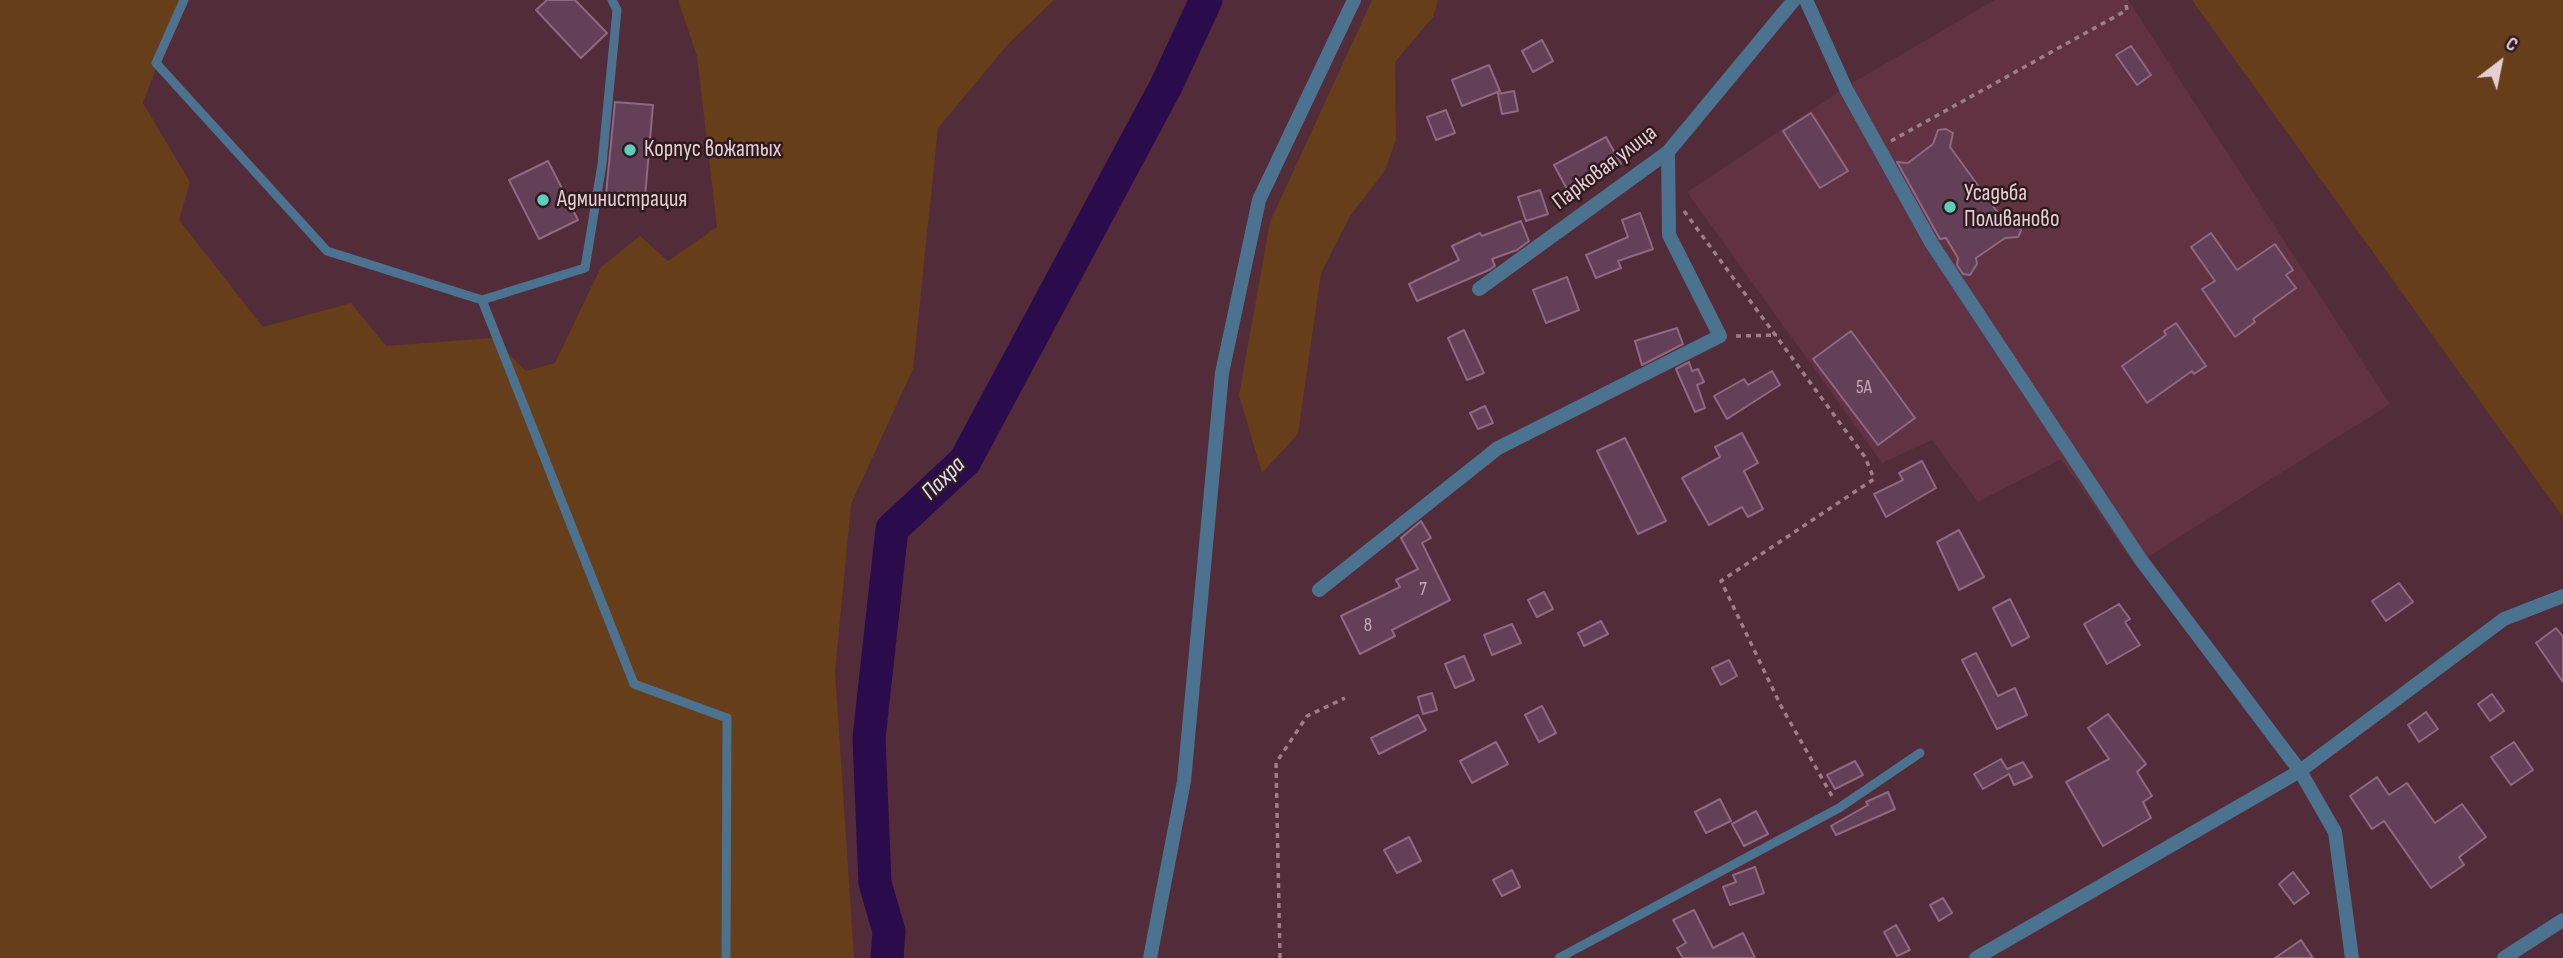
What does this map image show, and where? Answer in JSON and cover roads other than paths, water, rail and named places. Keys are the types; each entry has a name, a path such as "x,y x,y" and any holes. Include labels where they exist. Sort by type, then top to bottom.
{"street":[{"path":"1150,958 1184,781 1222,373 1259,200 1354,0"},
{"name":"Парковая улица","path":"1479,289 1668,152 1794,0"},
{"path":"1806,0 1877,148 1932,244 2141,560 2300,771 2335,832 2352,958"},
{"path":"1319,590 1498,448 1720,336 1669,235 1668,152"},
{"path":"1976,958 2300,771 2504,619 2563,596"},
{"path":"2504,958 2563,920"}],"lane":[{"path":"184,0 156,63 327,251 482,300 585,268 602,164 617,10 612,0"},
{"path":"482,300 634,684 727,718 726,958"},
{"path":"1559,958 1839,808 1920,753"}],"waterway":[{"name":"Пахра","path":"887,958 889,931 875,883 869,738 892,529 965,461 1166,86 1206,0"}],"place":[{"name":"Корпус вожатых","path":"630,150"},
{"name":"Администрация","path":"543,200"},
{"name":"Усадьба Поливаново","path":"1950,207"}]}
